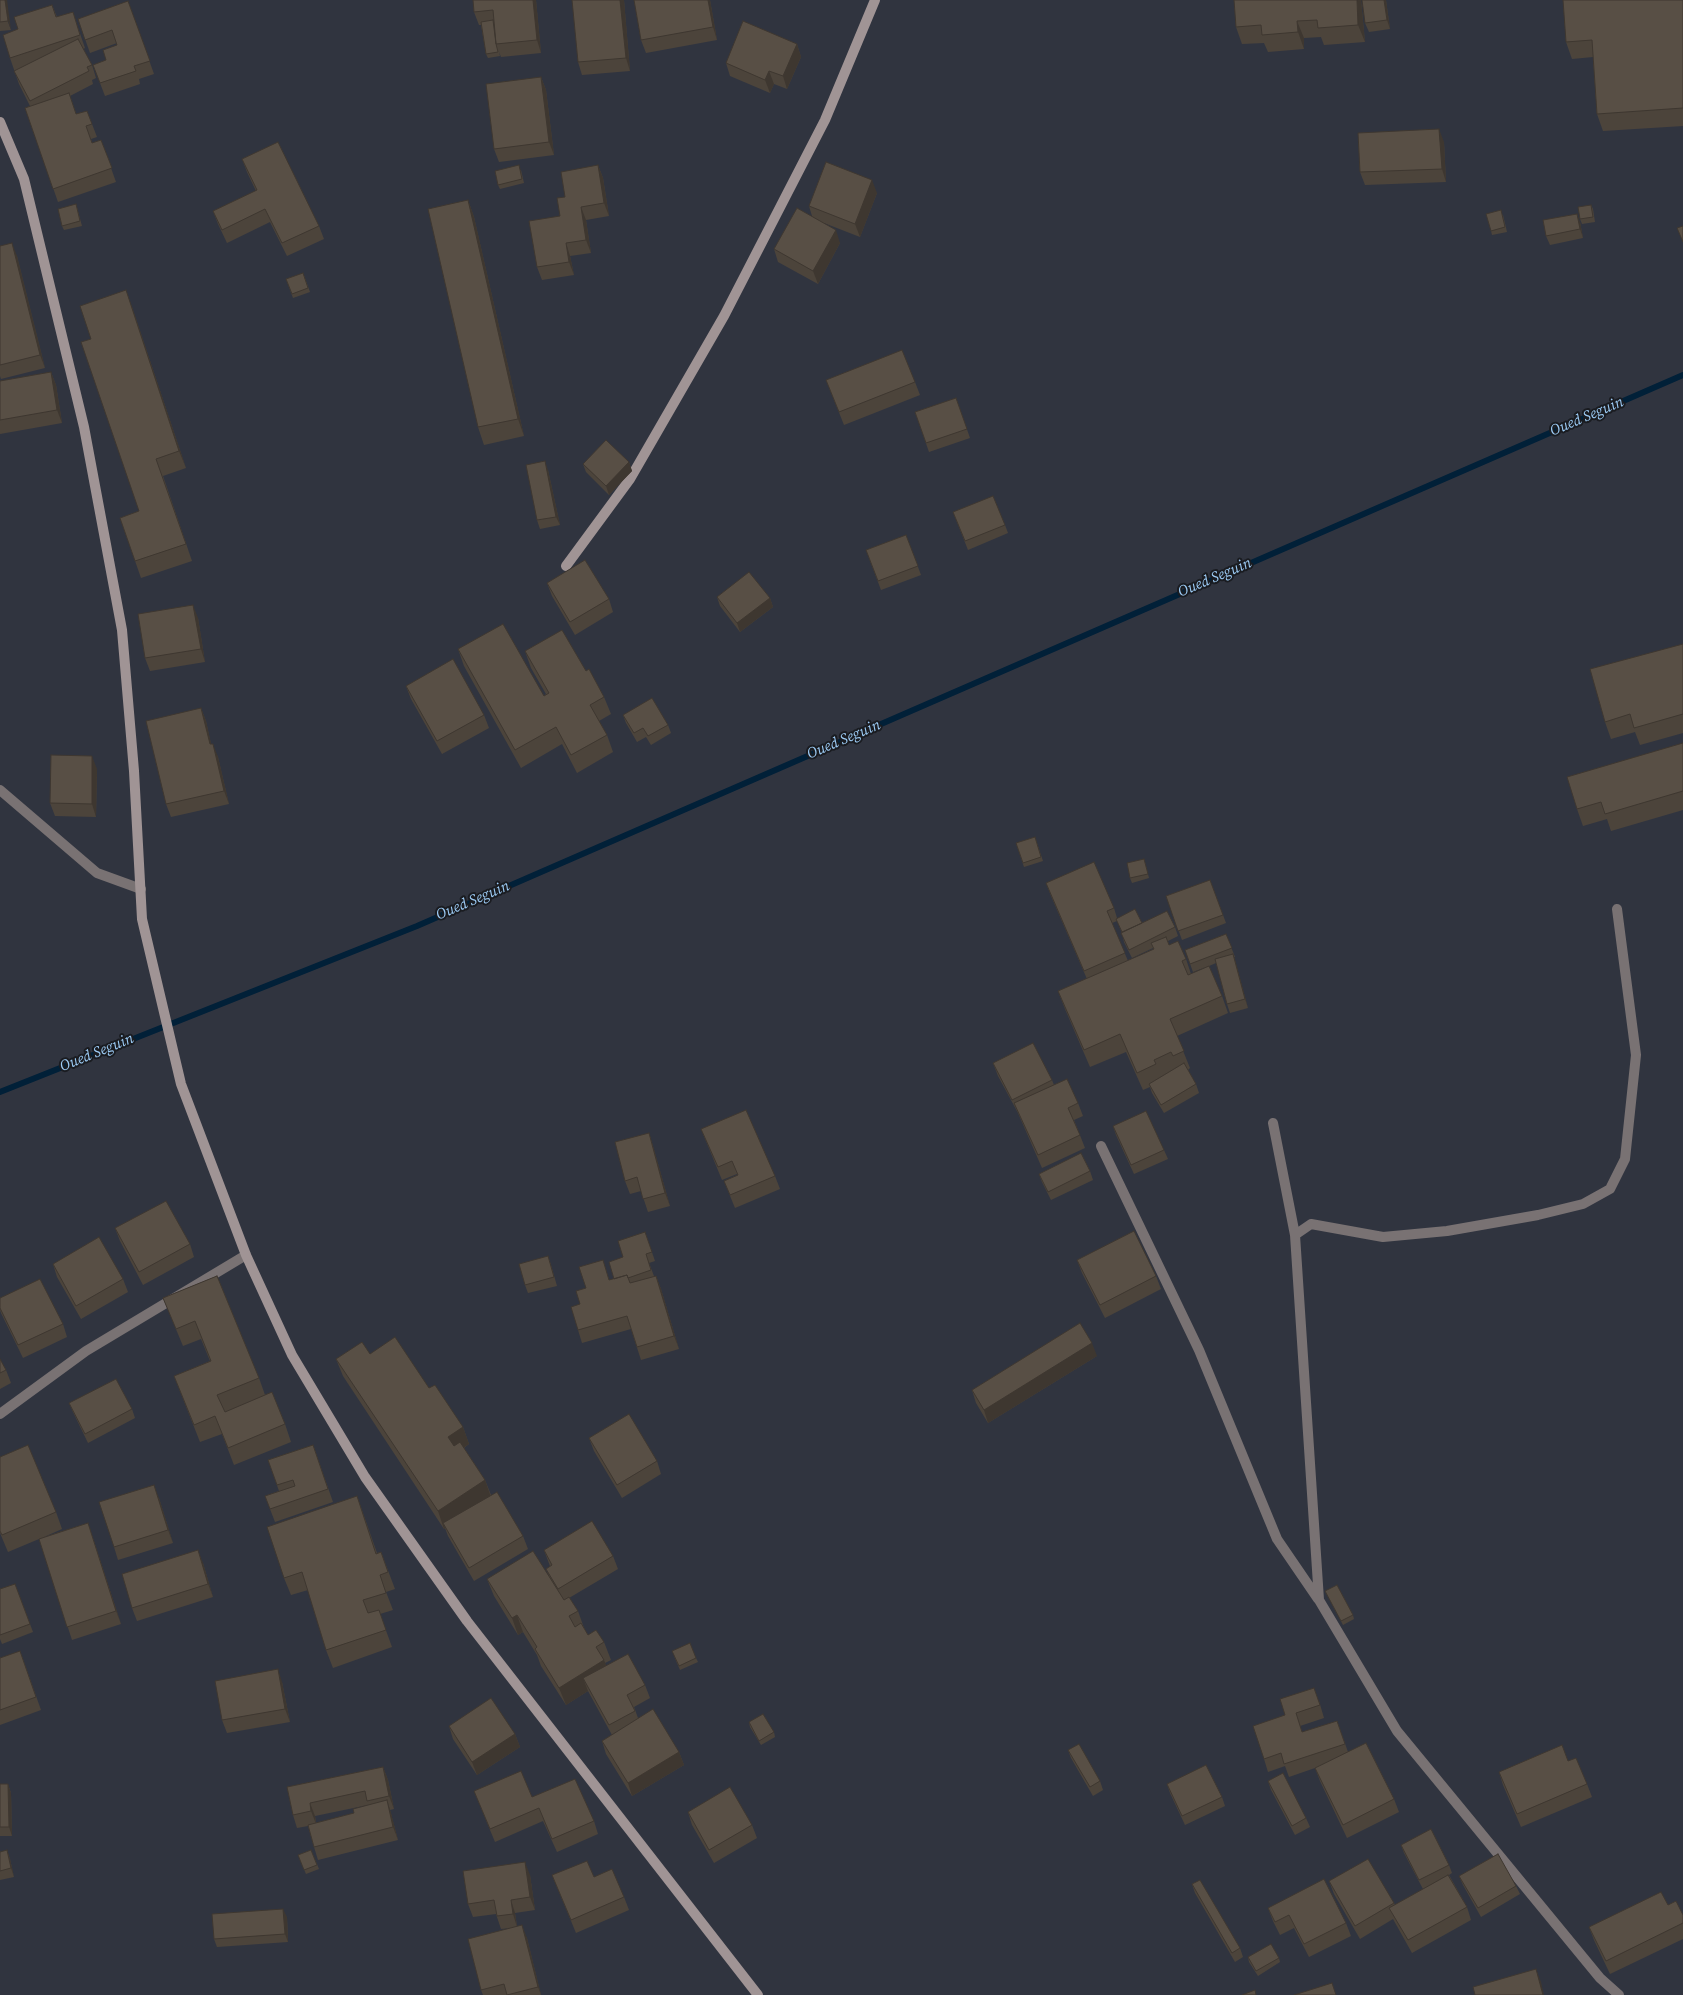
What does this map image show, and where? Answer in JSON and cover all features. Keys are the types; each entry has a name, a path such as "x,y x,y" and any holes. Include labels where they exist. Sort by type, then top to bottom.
{"main road":[{"path":"566,566 630,479 724,316 825,120 875,0"},
{"path":"0,122 24,179 84,427 122,630 134,771 142,919 182,1084 246,1254 292,1355 365,1478 467,1621 758,1995"}],"street":[{"path":"0,790 97,874 141,890"},
{"path":"1295,1235 1311,1224 1383,1237 1447,1231 1538,1215 1583,1204 1610,1189 1625,1159 1636,1055 1617,909"},
{"path":"1274,1123 1295,1235 1319,1600"},
{"path":"1101,1146 1199,1350 1277,1539 1319,1600 1397,1731 1600,1978 1619,1995"},
{"path":"0,1414 86,1352 246,1254"}],"building":[{"path":"0,0 5,0 8,21 0,22"},
{"path":"473,0 533,0 537,40 496,44 493,10 474,12"},
{"path":"572,0 620,0 626,58 578,62"},
{"path":"634,0 708,0 713,27 641,40"},
{"path":"1234,0 1357,0 1358,25 1318,28 1317,20 1297,21 1298,32 1262,35 1261,25 1236,27"},
{"path":"1362,0 1384,0 1387,20 1365,23"},
{"path":"1563,0 1683,0 1683,108 1597,114 1592,40 1566,42"},
{"path":"128,1 150,61 134,66 136,71 100,83 93,65 106,60 103,50 117,45 112,30 85,40 78,19"},
{"path":"52,5 56,17 73,12 80,35 10,58 3,35 18,29 14,17"},
{"path":"493,20 498,52 486,54 481,22"},
{"path":"743,21 797,44 783,76 769,71 765,80 726,63"},
{"path":"78,39 92,65 87,67 89,71 30,101 14,71"},
{"path":"541,77 549,142 494,149 486,84"},
{"path":"69,93 76,114 87,111 92,124 86,126 92,143 101,140 112,168 53,189 25,108"},
{"path":"1439,129 1442,169 1360,172 1358,133"},
{"path":"278,142 319,226 282,243 265,209 222,230 213,211 257,190 242,159"},
{"path":"826,162 872,180 855,224 809,206"},
{"path":"519,165 522,179 498,185 495,171"},
{"path":"598,165 604,203 581,207 586,240 566,243 569,262 537,267 529,221 560,216 557,198 565,197 561,172"},
{"path":"468,200 518,419 478,427 428,209"},
{"path":"76,204 80,221 62,226 58,209"},
{"path":"1591,205 1593,217 1580,219 1578,207"},
{"path":"797,208 836,230 813,271 774,249"},
{"path":"1501,210 1505,227 1491,231 1486,214"},
{"path":"1577,214 1580,229 1546,236 1543,220"},
{"path":"1683,226 1683,242 1677,228"},
{"path":"12,243 40,355 0,365 0,246"},
{"path":"303,273 308,288 292,294 286,279"},
{"path":"126,290 179,451 156,459 186,544 135,561 120,518 139,511 81,342 91,339 80,306"},
{"path":"902,350 915,382 839,412 826,380"},
{"path":"51,372 57,410 0,420 0,381"},
{"path":"956,398 967,429 926,443 915,412"},
{"path":"606,440 629,462 606,486 583,464"},
{"path":"545,461 556,517 537,520 526,465"},
{"path":"993,496 1005,525 965,541 953,512"},
{"path":"906,535 918,566 878,581 866,550"},
{"path":"585,560 609,599 570,622 547,583"},
{"path":"749,572 770,598 737,623 717,597"},
{"path":"193,605 201,649 145,658 138,614"},
{"path":"503,624 544,696 549,693 525,651 562,630 586,671 589,669 604,697 590,705 607,735 571,755 556,727 515,750 458,649"},
{"path":"1683,644 1683,714 1634,728 1630,714 1605,722 1590,669"},
{"path":"453,659 484,715 437,741 406,686"},
{"path":"652,698 668,725 648,736 643,728 634,733 623,715"},
{"path":"201,708 210,744 213,744 224,791 166,804 146,721"},
{"path":"1683,743 1683,791 1605,814 1601,802 1577,809 1567,777"},
{"path":"51,755 92,756 92,804 50,803"},
{"path":"1035,837 1041,857 1023,863 1016,843"},
{"path":"1144,859 1148,874 1130,878 1127,863"},
{"path":"1094,862 1114,908 1107,911 1125,953 1084,971 1046,883"},
{"path":"1210,880 1223,915 1178,931 1166,896"},
{"path":"1135,909 1142,923 1122,932 1116,919"},
{"path":"1167,911 1175,927 1129,950 1121,933"},
{"path":"1226,934 1232,948 1190,964 1185,950"},
{"path":"1166,937 1169,945 1178,941 1186,959 1182,961 1188,975 1209,966 1222,996 1170,1019 1184,1051 1173,1056 1171,1052 1154,1060 1156,1064 1137,1073 1120,1034 1084,1050 1058,991 1154,949 1151,943"},
{"path":"1233,954 1245,999 1227,1004 1215,959"},
{"path":"1033,1043 1052,1080 1012,1100 993,1063"},
{"path":"1184,1063 1196,1084 1161,1105 1149,1084"},
{"path":"1067,1079 1078,1103 1068,1108 1080,1135 1038,1155 1014,1103"},
{"path":"746,1110 775,1176 730,1195 724,1181 738,1175 732,1161 718,1167 701,1129"},
{"path":"1146,1111 1164,1150 1131,1165 1113,1126"},
{"path":"649,1133 665,1193 643,1199 637,1177 625,1181 615,1142"},
{"path":"1081,1153 1090,1171 1048,1192 1039,1174"},
{"path":"166,1201 190,1244 139,1272 115,1228"},
{"path":"1134,1231 1156,1276 1100,1305 1077,1260"},
{"path":"645,1232 652,1252 646,1254 651,1270 628,1278 627,1275 614,1279 609,1262 623,1257 618,1241"},
{"path":"99,1237 123,1279 76,1306 53,1264"},
{"path":"548,1256 554,1277 525,1285 519,1264"},
{"path":"603,1260 609,1280 627,1275 630,1283 656,1276 674,1336 637,1347 627,1316 578,1330 571,1307 580,1304 576,1291 586,1288 579,1267"},
{"path":"217,1276 259,1378 217,1395 225,1412 272,1392 285,1424 228,1448 215,1416 194,1425 174,1376 211,1361 195,1321 176,1329 163,1298"},
{"path":"40,1279 63,1324 18,1345 0,1308 0,1298"},
{"path":"1080,1323 1092,1343 984,1410 972,1390"},
{"path":"395,1337 429,1388 435,1385 463,1427 448,1437 454,1446 460,1442 485,1480 438,1511 336,1359 362,1342 370,1354"},
{"path":"0,1359 6,1370 0,1373"},
{"path":"116,1379 132,1409 85,1434 69,1403"},
{"path":"629,1414 657,1461 617,1485 589,1438"},
{"path":"28,1445 56,1512 2,1535 0,1531 0,1457"},
{"path":"313,1445 328,1489 270,1509 265,1496 295,1486 293,1480 277,1485 268,1460"},
{"path":"154,1485 168,1530 114,1547 99,1502"},
{"path":"497,1492 523,1536 469,1568 443,1523"},
{"path":"357,1496 376,1554 381,1552 388,1572 380,1575 386,1593 363,1600 368,1613 379,1610 386,1630 326,1650 302,1572 284,1578 267,1527"},
{"path":"592,1521 613,1556 558,1589 546,1569 552,1565 544,1550"},
{"path":"88,1523 116,1611 67,1627 39,1539"},
{"path":"198,1550 208,1584 132,1608 122,1574"},
{"path":"533,1551 564,1600 569,1597 578,1611 569,1616 575,1627 581,1623 588,1635 596,1630 604,1642 596,1647 604,1660 559,1688 517,1615 512,1618 487,1579"},
{"path":"15,1584 30,1624 0,1635 0,1589"},
{"path":"1337,1585 1353,1615 1341,1621 1325,1591"},
{"path":"690,1643 696,1658 679,1666 672,1651"},
{"path":"20,1651 36,1697 0,1710 0,1658"},
{"path":"628,1654 645,1685 627,1695 635,1711 609,1725 583,1678"},
{"path":"278,1669 285,1709 222,1720 215,1681"},
{"path":"1314,1688 1320,1705 1296,1713 1302,1732 1337,1721 1345,1744 1284,1764 1281,1753 1264,1759 1253,1726 1285,1715 1280,1699"},
{"path":"491,1698 515,1734 472,1762 449,1726"},
{"path":"653,1709 679,1752 628,1783 602,1741"},
{"path":"763,1714 774,1732 759,1741 749,1722"},
{"path":"1366,1743 1394,1799 1343,1825 1315,1768"},
{"path":"1079,1744 1100,1781 1090,1787 1068,1750"},
{"path":"1562,1745 1568,1761 1576,1758 1587,1784 1517,1814 1499,1772"},
{"path":"1206,1765 1222,1797 1182,1816 1167,1784"},
{"path":"383,1767 389,1796 367,1801 365,1791 310,1803 311,1811 293,1815 287,1787"},
{"path":"521,1771 532,1797 575,1779 594,1821 552,1839 539,1808 490,1829 474,1791"},
{"path":"1283,1773 1306,1818 1292,1826 1268,1781"},
{"path":"0,1784 8,1784 9,1827 0,1827"},
{"path":"730,1787 752,1825 709,1850 688,1812"},
{"path":"387,1800 393,1827 314,1847 308,1825 354,1813 353,1809"},
{"path":"1431,1829 1449,1865 1419,1880 1401,1845"},
{"path":"7,1850 11,1868 0,1871 0,1852"},
{"path":"311,1850 317,1865 304,1870 298,1855"},
{"path":"1498,1854 1516,1886 1478,1908 1459,1876"},
{"path":"1368,1859 1394,1903 1355,1926 1329,1881"},
{"path":"587,1861 594,1877 612,1869 624,1897 571,1920 552,1875"},
{"path":"525,1862 530,1897 511,1900 513,1914 497,1916 494,1900 468,1904 463,1871"},
{"path":"1448,1875 1467,1907 1408,1940 1389,1908"},
{"path":"1324,1879 1346,1923 1304,1944 1289,1915 1275,1922 1268,1908"},
{"path":"1200,1880 1240,1948 1232,1953 1192,1884"},
{"path":"1661,1892 1668,1905 1676,1901 1683,1915 1683,1923 1606,1961 1589,1927"},
{"path":"283,1909 285,1934 214,1939 212,1914"},
{"path":"522,1925 538,1987 507,1995 504,1984 481,1990 468,1939"},
{"path":"1271,1944 1279,1958 1256,1971 1248,1957"},
{"path":"1536,1969 1543,1995 1475,1995 1473,1987"},
{"path":"1332,1983 1336,1995 1294,1995"},
{"path":"1255,1990 1256,1995 1242,1995"}],"waterway":[{"name":"Oued Seguin","path":"0,1092 417,926 1683,375"}]}
